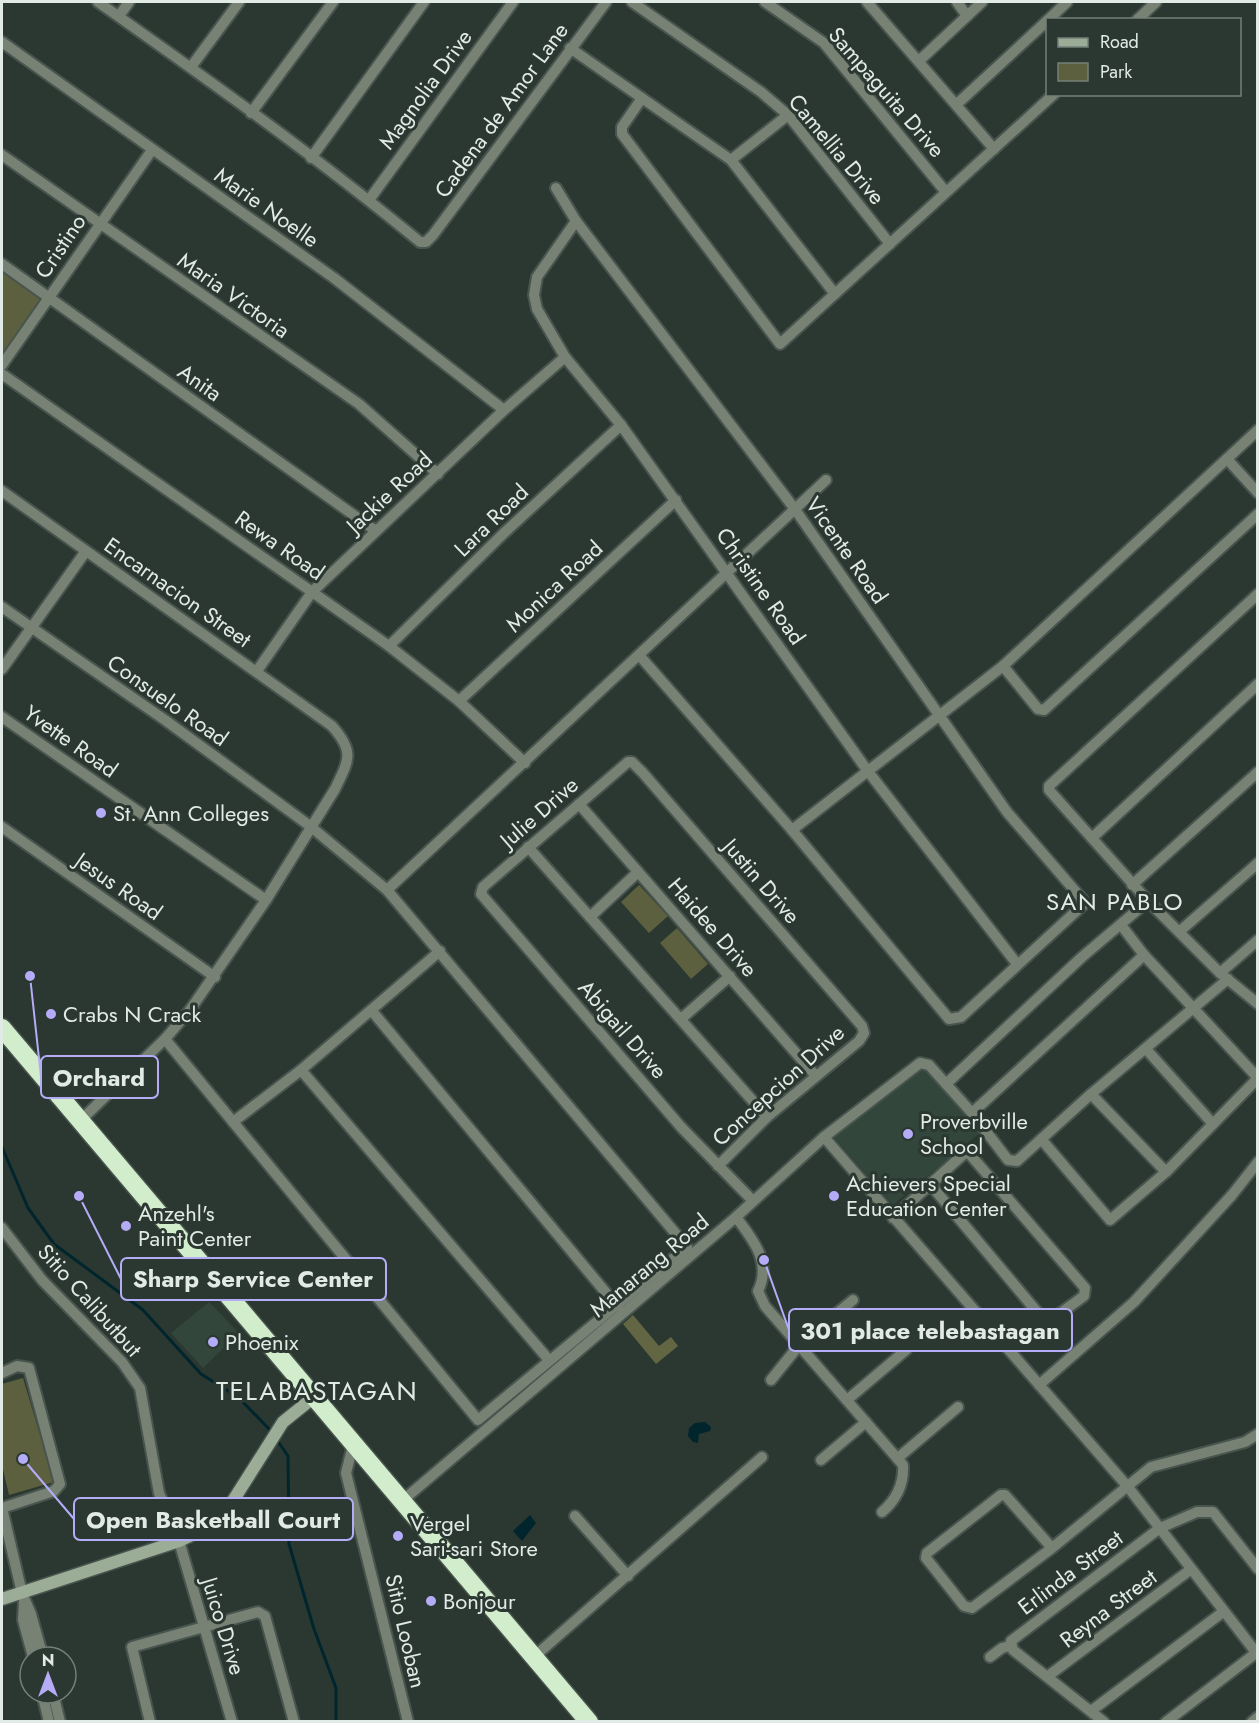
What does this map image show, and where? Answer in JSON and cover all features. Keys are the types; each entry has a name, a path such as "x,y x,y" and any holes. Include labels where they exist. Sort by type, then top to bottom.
{"highway":[{"path":"2,1028 589,1722"}],"street":[{"path":"98,2 191,67 369,200"},
{"path":"119,16 129,2"},
{"path":"191,67 240,2"},
{"path":"251,113 333,2"},
{"path":"311,158 424,2"},
{"name":"Magnolia Drive","path":"369,200 513,2"},
{"name":"Cadena de Amor Lane","path":"369,200 420,242 426,242 606,2"},
{"name":"Camellia Drive","path":"632,2 761,92 788,115 890,244"},
{"name":"Sampaguita Drive","path":"765,2 824,43 945,190"},
{"path":"867,2 920,60 994,149"},
{"path":"957,2 967,16"},
{"path":"920,60 982,2"},
{"path":"1050,18 1067,2"},
{"path":"1139,18 1156,2"},
{"path":"957,104 1046,22"},
{"name":"Marie Noelle","path":"2,42 334,278 504,410"},
{"path":"570,48 731,160 836,294"},
{"path":"642,98 622,127 622,134 776,343 782,343 945,190 1052,96"},
{"path":"731,160 788,115"},
{"name":"Cristino","path":"2,365 152,150"},
{"name":"Maria Victoria","path":"2,155 98,225 359,404 438,474"},
{"name":"Vicente Road","path":"556,188 576,221 794,508 942,716 1007,812 1083,900 1084,904 1017,964"},
{"name":"Christine Road","path":"576,221 537,277 534,287 537,309 565,357 621,425 676,500 867,770 1017,964"},
{"name":"Anita","path":"2,264 376,531"},
{"name":"Jackie Road","path":"257,671 312,592 504,410 565,357"},
{"name":"Rewa Road","path":"2,374 389,646 459,702 525,763"},
{"name":"Lara Road","path":"389,646 504,533 621,425"},
{"path":"792,831 867,770 942,716 1004,666 1257,430"},
{"path":"1227,459 1257,493"},
{"path":"387,890 826,480"},
{"name":"Encarnacion Street","path":"2,491 257,671 332,726 346,741 349,761 335,789 310,826"},
{"name":"Monica Road","path":"459,702 676,500"},
{"path":"1004,666 1038,709 1044,710 1257,514"},
{"path":"2,669 86,551"},
{"path":"1257,594 1049,786 1052,794 1093,837 1132,885 1224,976 1257,1004"},
{"name":"Consuelo Road","path":"2,607 165,720 310,826 387,890 687,1247 617,1306"},
{"path":"639,655 950,1018 961,1017 1017,964"},
{"path":"1093,837 1257,684"},
{"name":"Yvette Road","path":"2,717 266,900"},
{"name":"Justin Drive","path":"624,764 632,762 643,773 862,1026 864,1033"},
{"name":"Julie Drive","path":"481,890 624,764"},
{"path":"1132,885 1257,772"},
{"name":"Haidee Drive","path":"579,804 816,1077"},
{"path":"81,1120 165,1039 215,977 266,900 310,826"},
{"name":"Jesus Road","path":"2,827 215,977"},
{"path":"528,847 767,1118"},
{"path":"1180,931 1257,863"},
{"path":"590,917 638,872"},
{"name":"Abigail Drive","path":"481,890 488,903 681,1127 753,1201"},
{"path":"1148,901 1082,957 946,1084 972,1113 1006,1158 1012,1162 1017,1161 1042,1140 1091,1094 1194,1008 1257,940"},
{"path":"1042,1140 1110,1220 1166,1172 1257,1078 1144,955 1121,925"},
{"path":"233,1122 301,1070 440,951"},
{"path":"972,1113 1144,955"},
{"path":"681,1019 730,976"},
{"path":"165,1039 478,1420 617,1306 372,1011"},
{"name":"Concepcion Drive","path":"718,1166 767,1118 859,1041 864,1033"},
{"path":"1146,1048 1213,1124"},
{"name":"Manarang Road","path":"402,1501 736,1217 824,1137 924,1062 946,1084"},
{"path":"301,1070 549,1360"},
{"path":"1091,1094 1166,1172"},
{"path":"824,1137 1128,1487 1257,1654 1166,1722"},
{"path":"893,1218 930,1184 966,1151 970,1152 1085,1288 1084,1296 1051,1320 1042,1319 930,1184"},
{"path":"1039,1385 1134,1302 1232,1196 1257,1162"},
{"path":"736,1217 757,1245 765,1269 758,1296 899,1457 903,1465 902,1482 894,1500 882,1512"},
{"name":"Sitio Calibutbut","path":"2,1228 42,1280 122,1362 140,1388 159,1493 179,1541"},
{"path":"771,1380 800,1344 853,1300"},
{"path":"847,1400 906,1350"},
{"path":"2,1373 17,1366 29,1368 60,1484 54,1491 2,1508 10,1534 23,1597 23,1620 30,1645"},
{"path":"2,1599 23,1597 179,1541 202,1530 229,1507 266,1444 283,1422 314,1397"},
{"path":"899,1457 957,1407"},
{"path":"821,1460 866,1422"},
{"path":"1052,1548 1005,1496 1000,1495 927,1552 926,1558 964,1606 972,1608 1052,1548 1151,1467 1245,1442 1257,1434"},
{"name":"Sitio Looban","path":"353,1445 346,1473 408,1722"},
{"path":"535,1656 762,1457"},
{"name":"Erlinda Street","path":"990,1657 1002,1648 1012,1648 1011,1641 1160,1528 1197,1512 1212,1512 1257,1569"},
{"path":"575,1516 627,1576"},
{"name":"Juico Drive","path":"179,1541 232,1722"},
{"name":"Reyna Street","path":"1048,1676 1190,1570"},
{"path":"23,1597 31,1614 40,1645"},
{"path":"150,1722 130,1648 204,1625 258,1612 263,1614 294,1722"},
{"path":"1091,1711 1223,1612"},
{"path":"1012,1648 1104,1722"},
{"path":"45,1705 49,1722"},
{"path":"56,1705 60,1722"},
{"path":"1252,1722 1257,1718"}],"shaded area":[{"name":"Proverbville School","path":"925,1066 982,1131 893,1205 834,1137"},
{"path":"209,1302 239,1333 203,1368 171,1333"}],"green space":[{"path":"2,267 45,298 2,358"},
{"path":"639,885 668,916 649,933 621,902"},
{"path":"677,928 708,964 691,979 660,943"},
{"path":"633,1315 659,1346 671,1337 678,1346 656,1364 623,1324"},
{"path":"23,1378 54,1482 9,1495 2,1465 2,1384"}],"water":[{"path":"705,1422 711,1427 710,1431 699,1434 698,1443 693,1442 688,1436 689,1428 695,1423"},
{"path":"530,1515 536,1523 522,1541 513,1531"}],"waterway":[{"path":"2,1147 28,1208 54,1244 143,1310 201,1374 238,1397 272,1432"},
{"path":"277,1440 288,1456 289,1544 314,1629 336,1688 336,1722"}],"place":[{"name":"St. Ann Colleges","path":"101,813"},
{"name":"Orchard","path":"30,976"},
{"name":"Crabs N Crack","path":"51,1014"},
{"name":"Proverbville School","path":"908,1134"},
{"name":"Sharp Service Center","path":"79,1196"},
{"name":"Achievers Special Education Center","path":"834,1196"},
{"name":"Anzehl's Paint Center","path":"126,1226"},
{"name":"301 place telebastagan","path":"764,1260"},
{"name":"Phoenix","path":"213,1342"},
{"name":"Open Basketball Court","path":"23,1459"},
{"name":"Vergel Sari-sari Store","path":"398,1536"},
{"name":"Bonjour","path":"431,1601"}],"district":[{"name":"SAN PABLO","path":"1115,902"},
{"name":"TELABASTAGAN","path":"317,1391"}]}
